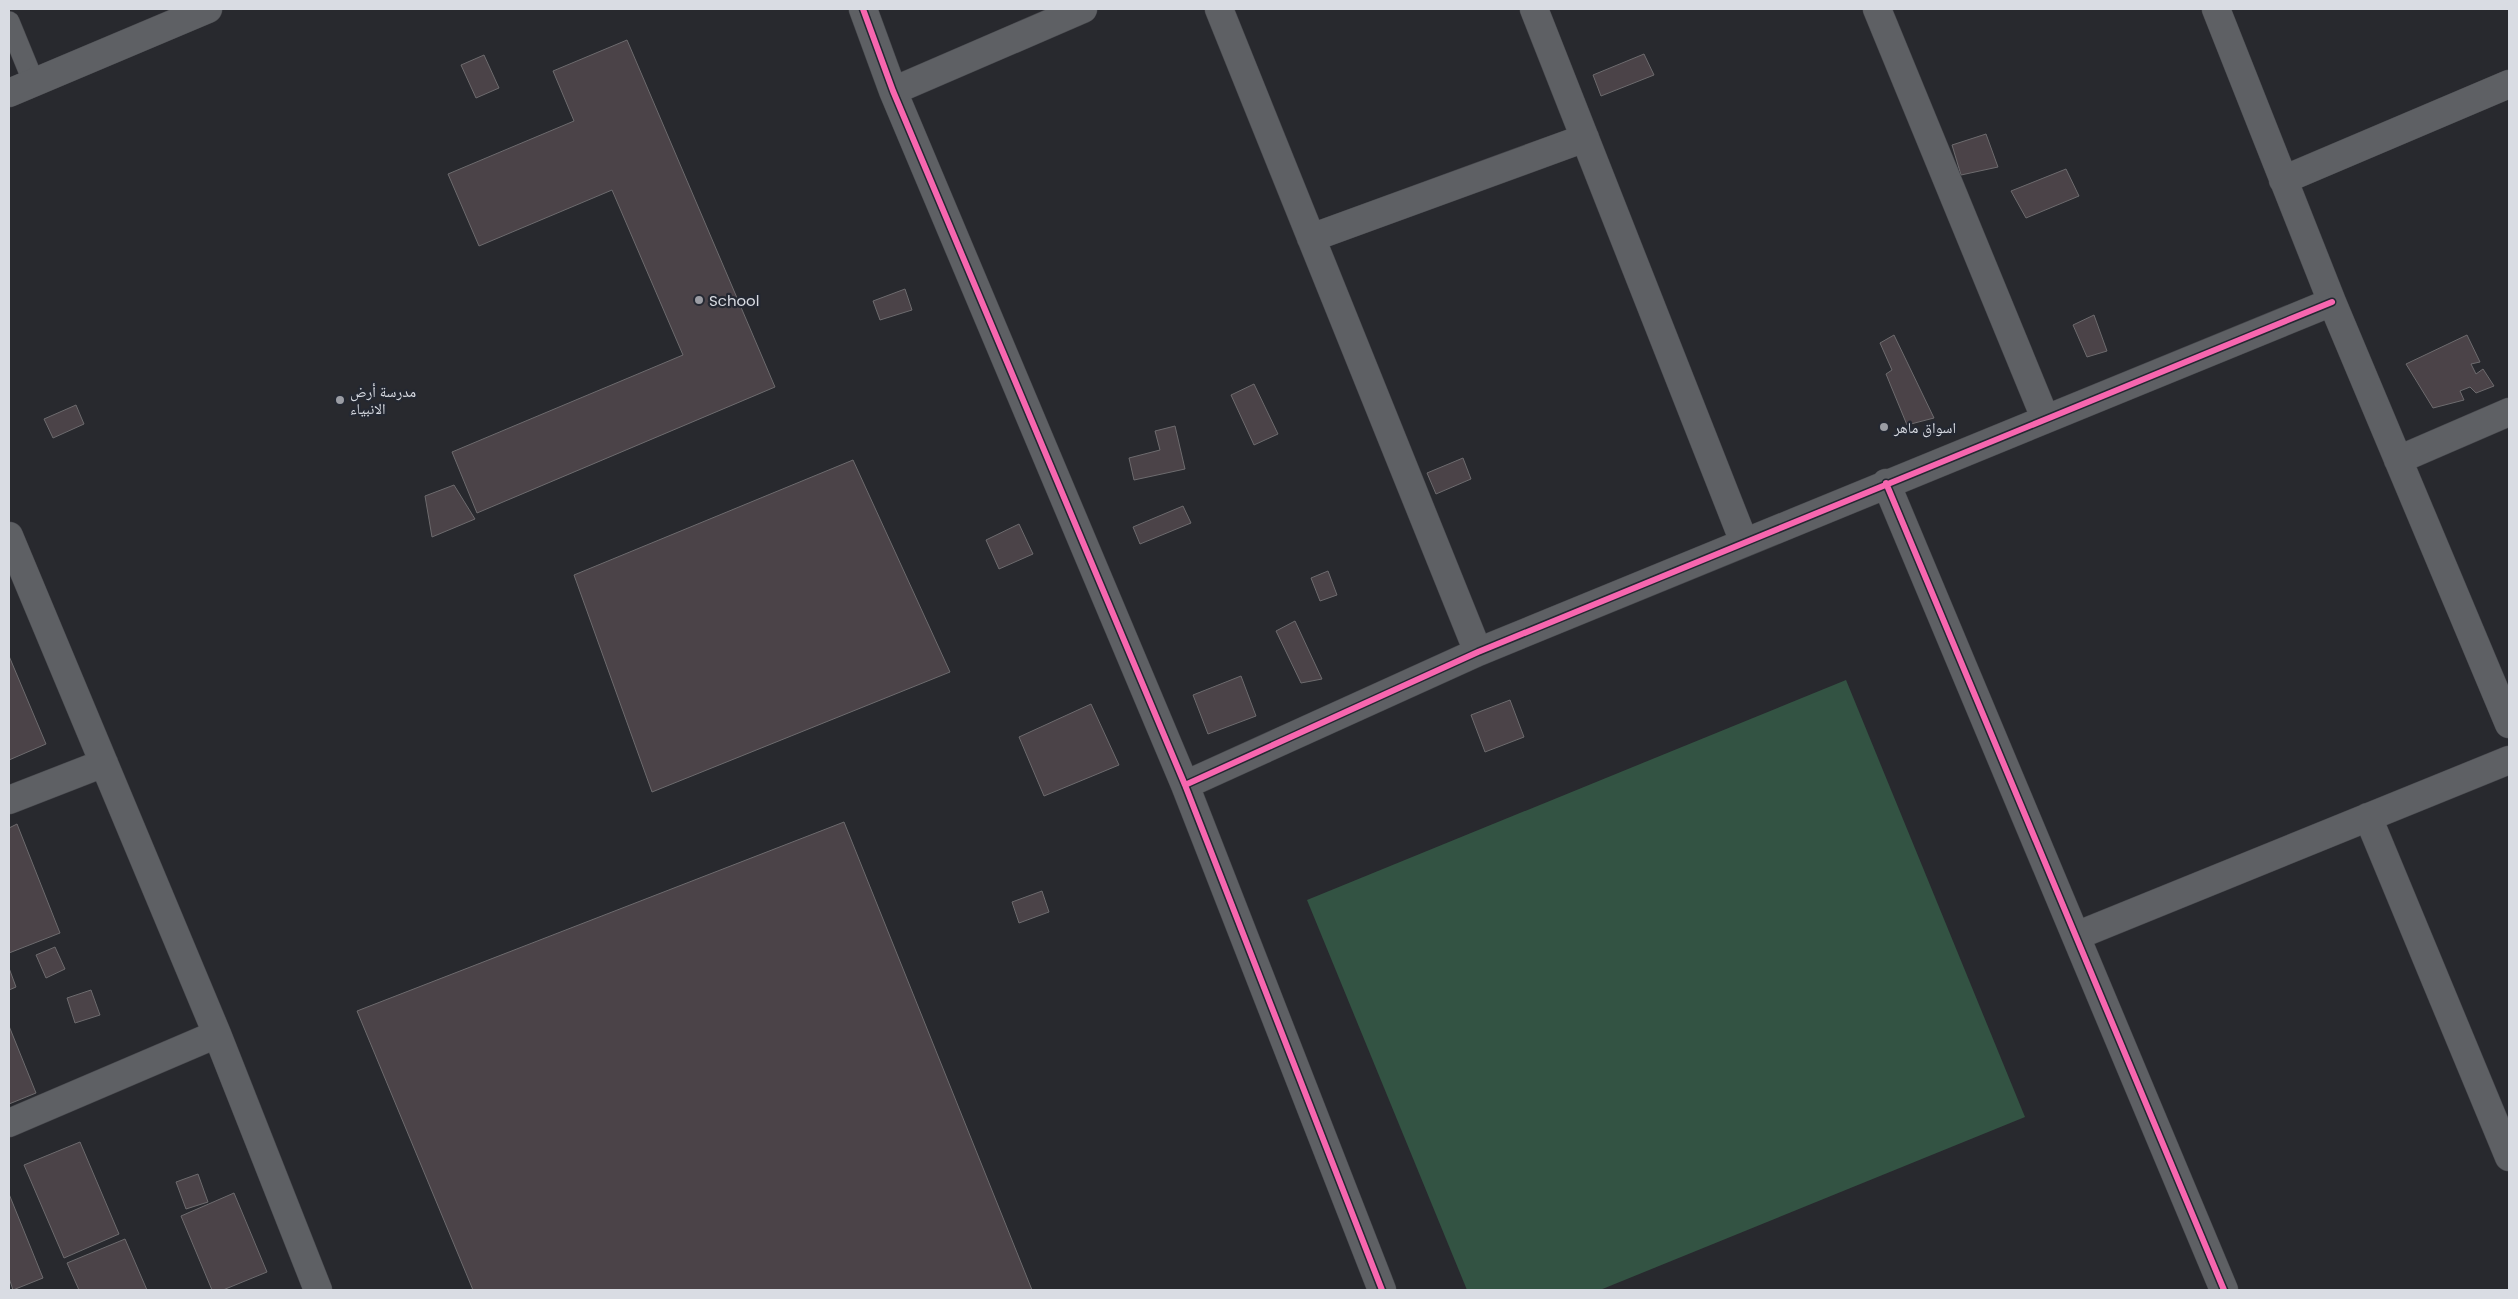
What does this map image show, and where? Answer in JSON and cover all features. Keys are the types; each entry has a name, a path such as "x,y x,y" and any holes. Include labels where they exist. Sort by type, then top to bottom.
{"street":[{"path":"9,93 208,9"},
{"path":"863,9 894,91 1185,785 1382,1290"},
{"path":"894,91 1083,9"},
{"path":"1219,9 1478,652"},
{"path":"1534,9 1744,542"},
{"path":"1877,9 2045,418"},
{"path":"2216,9 2332,302 2509,724"},
{"path":"2284,180 2509,84"},
{"path":"1311,238 1585,138"},
{"path":"1185,785 1478,652 1886,483 2332,302"},
{"path":"2398,460 2509,412"},
{"path":"1886,483 2224,1290"},
{"path":"9,536 218,1034 318,1290"},
{"path":"2076,936 2509,760"},
{"path":"9,800 104,763"},
{"path":"2368,817 2509,1156"},
{"path":"9,1123 218,1034"}],"lane":[{"path":"9,22 34,83"}],"green space":[{"path":"1846,680 2025,1117 1600,1290 1467,1290 1307,900"}],"building":[{"name":"School","path":"627,40 775,387 477,513 452,452 683,355 612,190 479,246 448,174 574,121 553,71"},
{"path":"1644,54 1654,75 1601,96 1593,75"},
{"path":"484,55 499,88 476,98 461,65"},
{"path":"1986,134 1998,167 1961,175 1952,145"},
{"path":"2066,169 2079,196 2026,218 2011,191"},
{"path":"905,289 912,310 880,320 873,301"},
{"path":"2094,315 2107,351 2087,357 2073,325"},
{"path":"1894,335 1934,418 1907,425 1886,374 1892,370 1880,343"},
{"path":"2467,335 2480,362 2471,364 2476,374 2483,369 2494,386 2476,393 2470,387 2460,391 2464,400 2433,408 2406,364"},
{"path":"1254,384 1278,434 1254,445 1231,395"},
{"path":"76,405 84,424 53,438 44,419"},
{"path":"1175,426 1185,469 1134,480 1129,458 1160,450 1155,431"},
{"path":"1463,458 1471,479 1436,494 1427,473"},
{"path":"853,460 950,672 652,792 574,575"},
{"path":"454,485 475,519 432,537 425,496"},
{"path":"1183,506 1191,523 1140,544 1133,527"},
{"path":"1019,524 1033,554 999,569 986,540"},
{"path":"1328,571 1337,595 1320,601 1311,578"},
{"path":"1295,621 1322,679 1301,683 1276,631"},
{"path":"9,656 46,744 9,760"},
{"path":"1241,676 1256,716 1208,734 1193,695"},
{"path":"1510,700 1524,737 1485,752 1471,715"},
{"path":"1091,704 1119,765 1044,796 1019,737"},
{"path":"844,822 1032,1290 473,1290 357,1011"},
{"path":"17,824 60,933 9,953 9,828"},
{"path":"1042,891 1049,912 1019,923 1012,902"},
{"path":"55,947 65,969 46,978 36,955"},
{"path":"9,968 16,987 9,990"},
{"path":"91,990 100,1015 75,1023 67,998"},
{"path":"9,1026 36,1093 9,1104"},
{"path":"80,1142 119,1234 64,1258 24,1165"},
{"path":"198,1174 208,1202 186,1209 176,1182"},
{"path":"234,1193 267,1272 223,1290 212,1290 181,1216"},
{"path":"9,1194 43,1278 13,1290 9,1278"},
{"path":"125,1239 147,1290 79,1290 67,1263"}],"cycle path":[{"path":"863,9 893,91 1185,785 1382,1290"},
{"path":"1185,785 1478,652 2332,302"},
{"path":"1886,483 2224,1290"}],"place":[{"name":"School","path":"699,300"},
{"name":"مدرسة أرض الانبياء","path":"340,400"},
{"name":"اسواق ماهر","path":"1884,427"}]}
